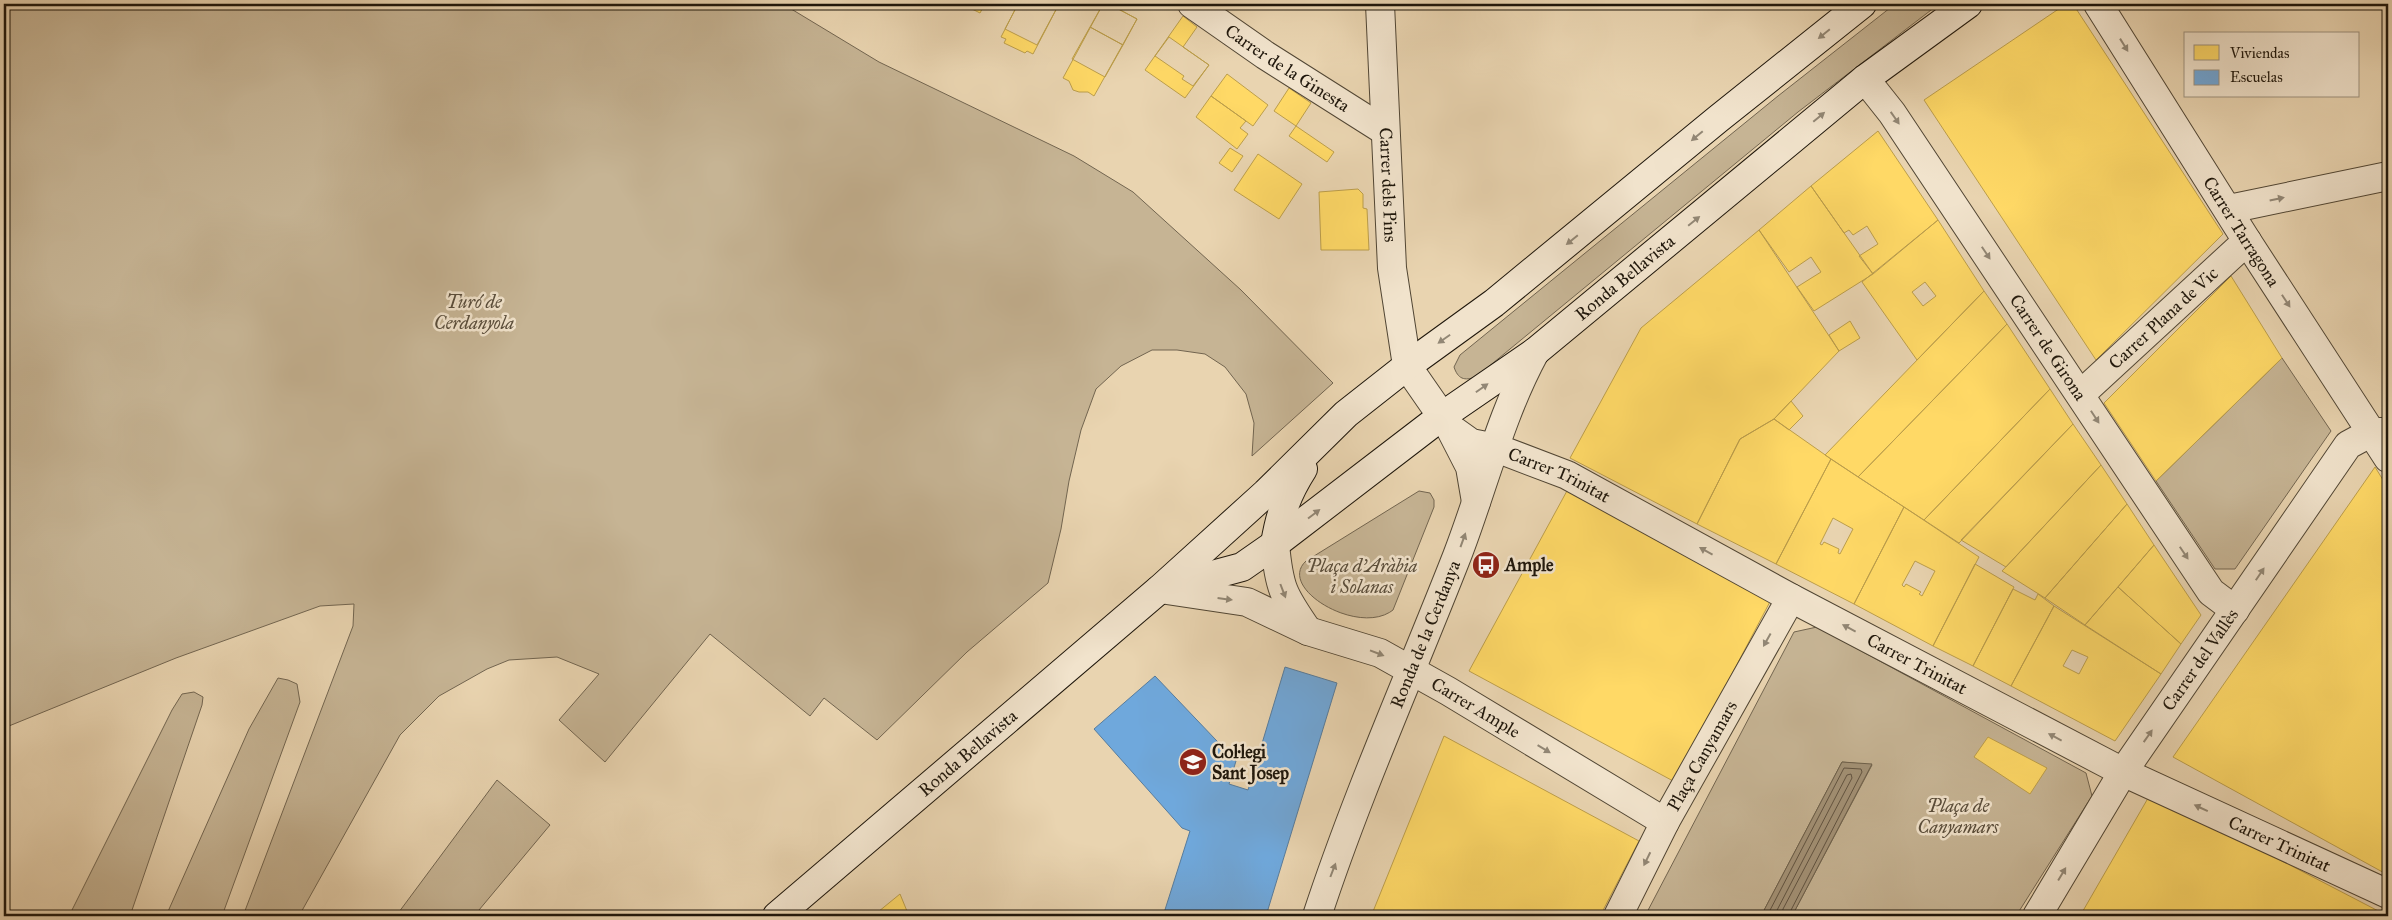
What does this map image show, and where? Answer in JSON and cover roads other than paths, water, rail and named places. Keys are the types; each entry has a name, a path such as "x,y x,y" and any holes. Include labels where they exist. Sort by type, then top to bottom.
{"street":[{"name":"Carrer de la Ginesta","path":"1192,4 1265,55 1386,131"},
{"name":"Carrer dels Pins","path":"1380,4 1392,268 1407,366"},
{"name":"Ronda Bellavista","path":"777,916 946,769 1160,589 1320,441 1346,414 1407,366 1494,303 1718,119 1862,4"},
{"name":"Ronda Bellavista","path":"1160,589 1242,567 1446,422 1534,352 1865,79 1968,4"},
{"name":"Carrer Tarragona","path":"2098,4 2229,209 2247,241 2380,432 2388,458"},
{"name":"Carrer de Girona","path":"1865,79 1892,114 2081,394 2211,592 2235,610"},
{"path":"2229,209 2388,176"},
{"name":"Carrer Plana de Vic","path":"2081,394 2247,241"},
{"name":"Ronda de la Cerdanya","path":"1327,911 1397,702 1412,670 1476,502 1516,386 1534,352"},
{"path":"1407,366 1446,422 1470,467 1476,502"},
{"name":"Carrer Trinitat","path":"1446,422 1471,443 1496,448 1567,475 1791,598 2123,772 2388,894"},
{"name":"Carrer del Vallès","path":"2037,916 2123,772 2348,445 2380,432"},
{"name":"Ronda Bellavista","path":"1275,544 1280,518 1288,493 1320,441"},
{"path":"1275,544 1279,579 1285,597 1308,632"},
{"name":"Carrer Ample","path":"1160,589 1247,602 1308,632 1380,653 1412,670 1665,822"},
{"name":"Plaça Canyamars","path":"1618,916 1665,822 1791,598"}],"water":[{"path":"1842,762 1872,764 1792,916 1761,916"}],"place":[{"name":"Ample","path":"1486,565"},
{"name":"Col·legi Sant Josep","path":"1193,762"}],"park label":[{"name":"Turó de Cerdanyola","path":"474,312"},
{"name":"Plaça d'Aràbia i Solanas","path":"1362,576"},
{"name":"Plaça de Canyamars","path":"1958,816"}]}
